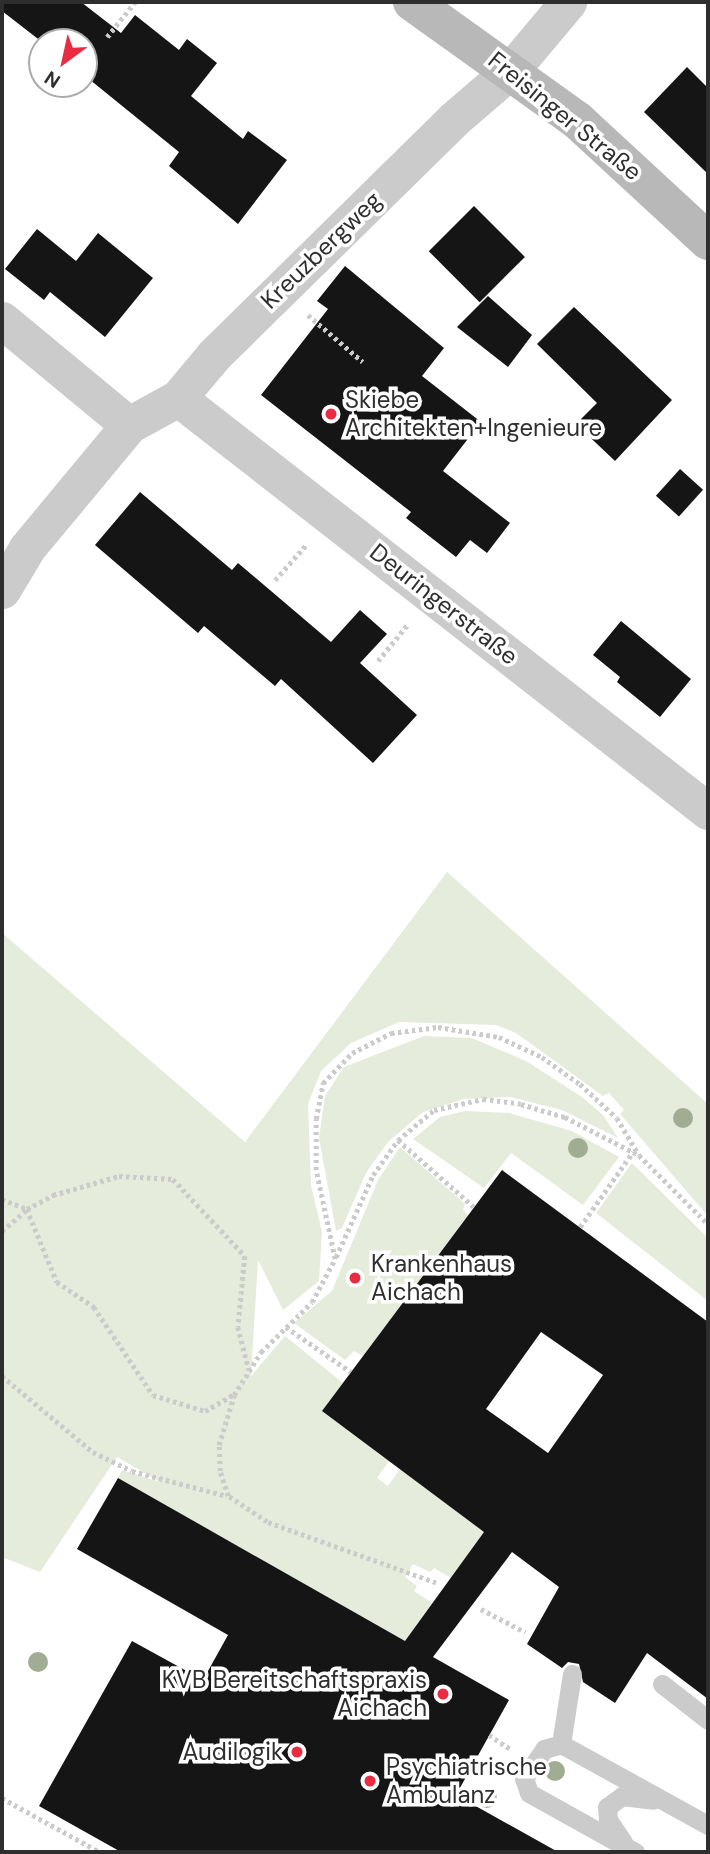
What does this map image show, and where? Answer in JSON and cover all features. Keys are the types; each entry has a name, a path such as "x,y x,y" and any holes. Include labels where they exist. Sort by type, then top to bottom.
{"main road":[{"name":"Freisinger Straße","path":"412,2 511,70 634,169 708,242"}],"street":[{"name":"Kreuzbergweg","path":"2,590 27,548 129,425 178,398 214,355 279,290 454,119 511,70 568,2"},
{"path":"2,320 129,425"},
{"name":"Deuringerstraße","path":"178,398 333,516 708,811"}],"lane":[{"path":"561,1744 572,1674"},
{"path":"662,1684 708,1720"},
{"path":"632,1850 529,1793 524,1778 544,1749 561,1744 708,1825"},
{"path":"632,1850 608,1820 607,1807 622,1796 664,1801"}],"path":[{"path":"107,37 135,2"},
{"path":"279,290 363,362"},
{"path":"275,580 333,516"},
{"path":"377,661 432,595"},
{"path":"335,1259 316,1170 316,1119 323,1083 352,1053 391,1032 438,1027 499,1037 542,1056 617,1118 639,1155 708,1224"},
{"path":"228,1496 220,1471 219,1445 234,1395 249,1371 312,1302 335,1259 373,1175 398,1140 434,1110 483,1099 565,1117 639,1155"},
{"path":"398,1140 474,1207"},
{"path":"580,1227 633,1152"},
{"path":"2,1231 27,1209 53,1195 119,1176 173,1179 245,1256 238,1327 249,1371"},
{"path":"2,1199 27,1209 57,1282 94,1307 153,1395 205,1411 234,1395"},
{"path":"286,1328 351,1372"},
{"path":"2,1376 93,1452 132,1471 228,1496 267,1522 305,1539 343,1547 436,1583"},
{"path":"481,1609 525,1632"},
{"path":"2,1798 100,1852"}],"green space":[{"path":"447,872 708,1104 708,1216 620,1114 624,1110 609,1093 603,1096 516,1033 496,1025 399,1022 351,1043 321,1071 308,1104 311,1185 322,1232 319,1281 283,1310 258,1260 251,1376 285,1336 343,1383 322,1411 389,1461 377,1478 388,1486 400,1469 484,1532 451,1578 434,1568 430,1572 413,1564 405,1577 417,1586 414,1591 432,1603 405,1641 118,1478 122,1470 160,1482 117,1457 40,1572 2,1557 2,933 245,1142"},
{"path":"424,1036 472,1038 526,1061 582,1097 603,1115 618,1138 562,1110 510,1097 464,1099 423,1112 388,1142 366,1173 342,1228 336,1231 319,1138 325,1096 344,1067"},
{"path":"465,1111 509,1113 572,1131 619,1157 583,1205 511,1153 484,1188 413,1139 440,1117"},
{"path":"400,1147 465,1204 463,1210 468,1215 363,1356 354,1351 345,1360 294,1323 332,1291 378,1180"},
{"path":"632,1163 708,1238 708,1301 596,1213"}],"building":[{"path":"2,2 81,2 121,33 135,15 179,50 187,39 217,63 191,96 243,139 248,131 287,160 238,224 169,166 179,152 98,86 98,28 28,28 28,31 2,11"},
{"path":"687,67 708,88 708,174 644,112"},
{"path":"474,206 525,257 480,302 429,251"},
{"path":"37,229 76,261 98,233 153,278 105,337 50,292 44,300 5,269"},
{"path":"345,266 444,348 422,376 481,422 443,471 510,523 487,553 470,540 456,557 406,518 411,512 261,395 328,309 317,301"},
{"path":"488,296 532,335 508,367 457,327"},
{"path":"574,307 672,400 615,461 576,424 597,403 537,344"},
{"path":"680,469 703,490 679,516 656,496"},
{"path":"140,492 232,570 238,563 331,642 360,610 387,634 360,663 417,715 373,763 281,679 275,686 204,626 198,633 95,545"},
{"path":"621,621 691,679 660,717 617,682 620,677 593,655"},
{"path":"502,1170 708,1322 708,1699 647,1653 615,1703 583,1682 579,1664 568,1662 562,1668 527,1644 559,1587 512,1552 433,1657 509,1700 456,1795 558,1852 121,1852 39,1806 132,1641 203,1680 228,1635 77,1549 118,1478 405,1641 484,1532 322,1411","holes":["541,1332 603,1375 548,1453 486,1409"]}],"place":[{"name":"Skiebe Architekten+Ingenieure","path":"331,414"},
{"name":"Krankenhaus Aichach","path":"355,1278"},
{"name":"KVB Bereitschaftspraxis Aichach","path":"443,1694"},
{"name":"Audilogik","path":"297,1752"},
{"name":"Psychiatrische Ambulanz","path":"370,1781"}]}
